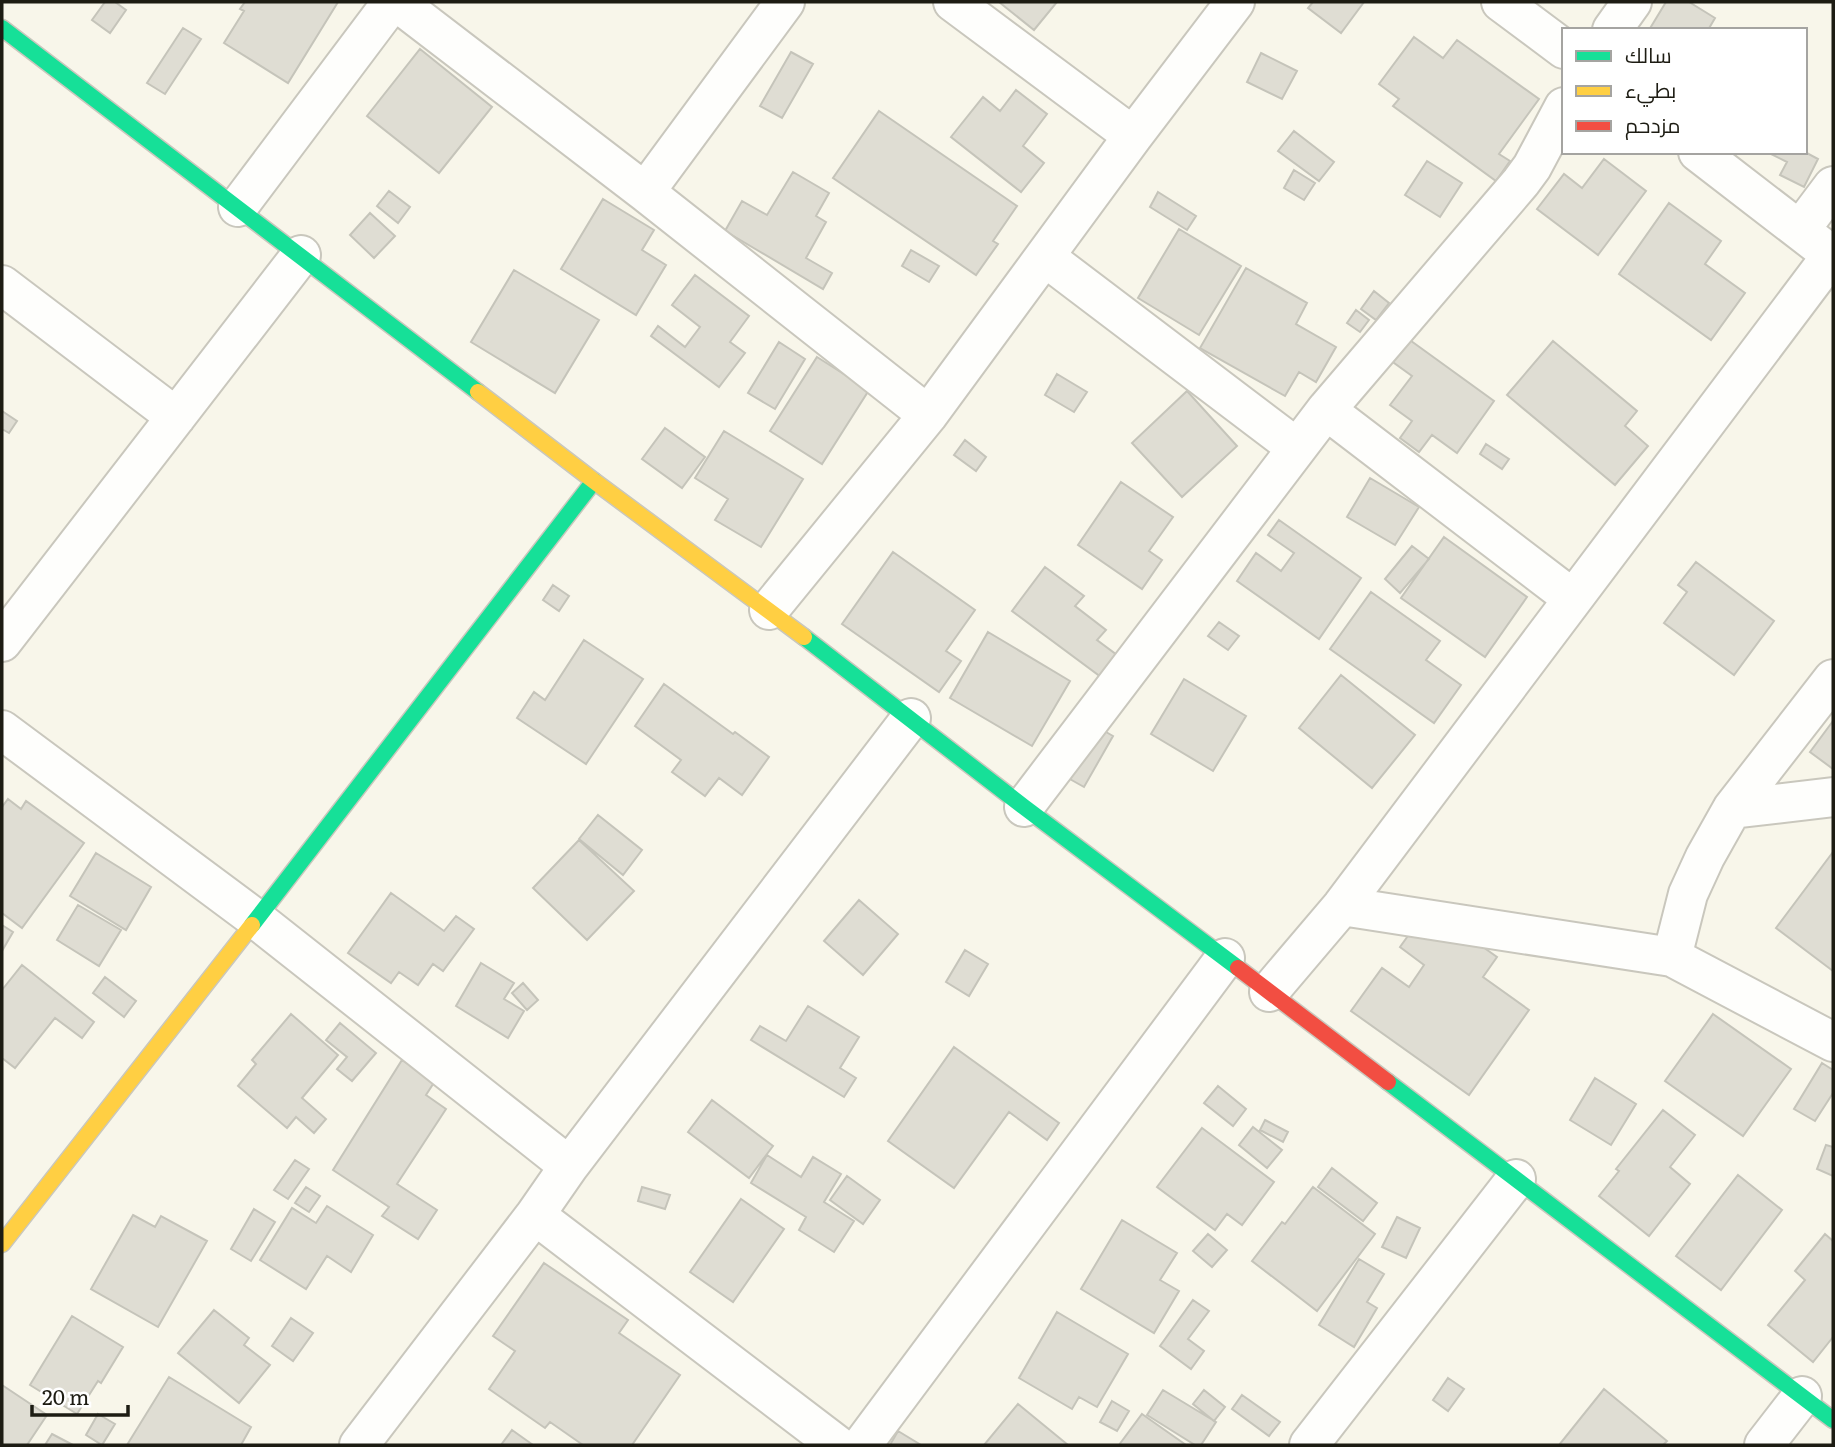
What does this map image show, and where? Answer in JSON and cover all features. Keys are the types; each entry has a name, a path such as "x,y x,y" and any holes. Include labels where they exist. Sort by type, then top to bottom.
{"street":[{"path":"238,207 395,2 645,192 928,415"},
{"path":"645,192 785,2"},
{"path":"953,2 1133,136"},
{"path":"769,610 928,415 1133,136 1236,2"},
{"path":"1501,2 1562,48"},
{"path":"1613,28 1632,2"},
{"path":"2,28 594,481 769,610 1024,807 1833,1420"},
{"path":"1024,807 1326,410 1521,182 1562,111"},
{"path":"1269,992 1342,906 1833,255 1701,154"},
{"path":"1800,230 1833,186"},
{"path":"2,642 301,255"},
{"path":"1045,257 1297,449"},
{"path":"2,285 176,418"},
{"path":"1326,410 1572,598"},
{"path":"2,1244 594,481"},
{"path":"1672,957 1688,894 1732,809 1833,679"},
{"path":"359,1445 911,718"},
{"path":"2,730 256,919 569,1166"},
{"path":"1732,809 1833,797"},
{"path":"1342,906 1672,957 1833,1042"},
{"path":"862,1445 1226,958"},
{"path":"1308,1445 1516,1179"},
{"path":"535,1215 837,1445"},
{"path":"1764,1445 1802,1396"}],"building":[{"path":"105,2 115,2 126,10 110,33 92,20"},
{"path":"245,2 338,2 288,83 224,43 244,11 240,9"},
{"path":"999,2 1057,2 1034,30"},
{"path":"1313,2 1364,2 1341,33 1308,8"},
{"path":"1666,2 1689,2 1715,18 1709,28 1650,28"},
{"path":"183,28 201,39 165,94 147,83"},
{"path":"1414,37 1443,58 1457,40 1539,99 1499,154 1510,161 1496,181 1393,106 1399,99 1379,84"},
{"path":"420,49 492,107 439,173 367,116"},
{"path":"791,52 813,64 782,118 760,106"},
{"path":"1261,53 1297,71 1282,99 1247,82"},
{"path":"1016,90 1047,114 1023,146 1044,163 1021,192 951,137 983,97 1000,111"},
{"path":"879,111 1017,206 993,241 998,244 976,275 833,178"},
{"path":"1294,131 1334,162 1319,181 1278,151"},
{"path":"1807,153 1818,159 1804,187 1780,175 1787,162 1771,154"},
{"path":"1604,159 1646,191 1598,255 1537,209 1564,174 1582,188"},
{"path":"1427,161 1462,183 1440,217 1405,195"},
{"path":"1294,170 1315,183 1304,200 1284,188"},
{"path":"793,172 829,193 816,216 826,222 806,258 832,273 823,289 725,231 742,201 767,215"},
{"path":"389,191 410,207 398,223 377,206"},
{"path":"1158,192 1196,216 1187,230 1150,207"},
{"path":"603,199 654,230 642,250 666,265 636,315 561,269"},
{"path":"1669,203 1721,241 1705,264 1745,293 1711,340 1619,274"},
{"path":"370,213 395,236 374,258 350,235"},
{"path":"1179,229 1241,266 1199,335 1138,298"},
{"path":"911,250 939,266 929,282 902,266"},
{"path":"1246,268 1307,303 1296,324 1336,347 1316,382 1299,372 1285,396 1200,348"},
{"path":"514,270 599,320 555,393 471,342"},
{"path":"695,275 749,316 730,342 745,353 719,387 651,336 658,326 685,347 700,327 672,305"},
{"path":"1374,291 1389,303 1376,320 1361,309"},
{"path":"1356,310 1369,320 1360,332 1347,323"},
{"path":"1407,338 1494,401 1457,453 1432,435 1419,452 1400,438 1412,421 1390,405 1412,376 1390,360"},
{"path":"1553,341 1637,411 1625,426 1648,446 1615,485 1507,395"},
{"path":"779,342 805,359 775,409 748,393"},
{"path":"817,357 869,390 822,464 770,431"},
{"path":"1057,374 1087,392 1074,412 1045,395"},
{"path":"1187,391 1237,446 1182,497 1132,443"},
{"path":"2,411 17,421 9,433 2,429"},
{"path":"665,428 705,457 682,488 642,459"},
{"path":"724,431 803,479 761,547 715,520 728,499 695,478"},
{"path":"965,440 986,457 976,471 954,455"},
{"path":"1486,444 1509,459 1502,469 1480,454"},
{"path":"1370,478 1419,507 1395,545 1347,517"},
{"path":"1121,482 1173,517 1149,551 1162,560 1142,589 1078,545"},
{"path":"1279,520 1361,578 1319,639 1237,581 1256,553 1281,571 1294,553 1268,535"},
{"path":"1444,537 1527,597 1485,657 1401,598"},
{"path":"1412,546 1429,559 1400,593 1385,579"},
{"path":"893,552 975,610 946,651 961,661 939,692 842,624"},
{"path":"1696,562 1774,621 1734,675 1664,623 1687,592 1678,585"},
{"path":"1045,567 1084,596 1075,606 1106,630 1097,640 1117,655 1101,677 1012,611"},
{"path":"553,585 569,596 559,611 543,600"},
{"path":"1371,592 1440,641 1426,660 1461,685 1434,723 1330,649"},
{"path":"1219,622 1239,636 1228,650 1208,636"},
{"path":"988,632 1070,681 1032,746 950,698"},
{"path":"584,640 643,679 586,764 517,718 534,692 545,700"},
{"path":"1341,675 1415,735 1372,788 1299,728"},
{"path":"1184,679 1246,716 1213,771 1151,734"},
{"path":"664,684 769,757 742,795 719,778 705,796 672,772 681,760 635,726"},
{"path":"1833,721 1833,769 1810,752"},
{"path":"1099,728 1113,736 1084,787 1068,778"},
{"path":"8,799 21,809 26,801 84,843 22,928 2,913 2,807"},
{"path":"598,815 642,850 623,875 579,839"},
{"path":"579,840 634,891 587,940 533,888"},
{"path":"1833,852 1833,971 1776,928"},
{"path":"96,853 151,887 126,930 70,896"},
{"path":"391,893 444,931 456,916 474,929 443,971 433,964 418,985 399,972 391,983 348,953"},
{"path":"859,900 898,934 863,975 824,941"},
{"path":"78,905 121,930 99,966 57,940"},
{"path":"1428,908 1497,957 1483,977 1529,1010 1469,1095 1351,1011 1382,968 1409,987 1424,965 1400,947"},
{"path":"2,925 13,932 2,951"},
{"path":"965,950 988,964 969,996 946,982"},
{"path":"481,963 514,983 504,999 524,1011 508,1038 456,1006"},
{"path":"22,965 94,1022 82,1038 55,1018 15,1068 2,1058 2,990"},
{"path":"105,977 136,1001 124,1017 93,993"},
{"path":"523,983 538,1000 527,1010 512,993"},
{"path":"808,1006 859,1037 840,1068 856,1078 844,1097 751,1040 760,1026 786,1041"},
{"path":"291,1014 338,1055 302,1098 326,1119 314,1133 296,1117 287,1128 238,1086 256,1064 252,1060"},
{"path":"1713,1014 1791,1069 1743,1136 1665,1081"},
{"path":"340,1023 376,1053 352,1081 337,1069 347,1057 326,1040"},
{"path":"954,1047 1059,1123 1047,1140 1009,1112 954,1188 888,1141"},
{"path":"402,1060 435,1081 426,1095 446,1109 397,1184 437,1210 418,1239 382,1216 389,1207 333,1170"},
{"path":"1822,1063 1833,1070 1833,1093 1815,1121 1794,1109"},
{"path":"1595,1078 1636,1104 1611,1145 1570,1120"},
{"path":"1218,1086 1246,1109 1233,1126 1204,1103"},
{"path":"712,1100 773,1146 749,1178 688,1132"},
{"path":"1663,1110 1695,1135 1670,1167 1690,1184 1649,1236 1599,1196 1619,1171 1616,1169"},
{"path":"1265,1120 1288,1132 1283,1142 1260,1130"},
{"path":"1253,1127 1282,1150 1267,1168 1239,1145"},
{"path":"1202,1128 1274,1182 1242,1225 1227,1214 1215,1230 1157,1187"},
{"path":"1826,1145 1833,1147 1833,1176 1817,1169"},
{"path":"767,1155 801,1177 813,1157 841,1174 824,1202 854,1221 834,1252 799,1230 806,1217 751,1183"},
{"path":"295,1160 309,1169 288,1199 274,1190"},
{"path":"1332,1168 1377,1203 1363,1221 1318,1187"},
{"path":"1738,1175 1782,1210 1721,1290 1676,1256"},
{"path":"847,1176 880,1200 863,1224 830,1200"},
{"path":"306,1187 320,1196 309,1212 295,1203"},
{"path":"642,1187 670,1195 665,1209 638,1201"},
{"path":"1313,1187 1375,1234 1317,1311 1252,1261"},
{"path":"741,1199 784,1229 733,1302 690,1272"},
{"path":"327,1206 373,1235 351,1272 327,1256 306,1289 260,1260 292,1208 316,1223"},
{"path":"254,1209 275,1222 251,1261 231,1249"},
{"path":"133,1215 155,1227 161,1216 207,1241 158,1327 91,1289"},
{"path":"1397,1217 1420,1228 1406,1258 1382,1247"},
{"path":"1122,1220 1177,1253 1160,1280 1179,1291 1154,1333 1081,1289"},
{"path":"1208,1234 1227,1250 1212,1267 1193,1251"},
{"path":"1825,1234 1833,1241 1833,1337 1813,1362 1768,1325 1805,1280 1795,1271"},
{"path":"1359,1259 1384,1274 1367,1302 1377,1308 1354,1347 1319,1325"},
{"path":"544,1263 628,1320 619,1333 680,1375 632,1445 583,1445 550,1422 545,1428 489,1389 515,1351 493,1336"},
{"path":"1193,1300 1209,1311 1188,1339 1204,1351 1191,1369 1160,1346"},
{"path":"214,1310 249,1338 244,1345 270,1365 239,1403 178,1353"},
{"path":"1057,1312 1128,1354 1097,1407 1079,1397 1072,1409 1019,1378"},
{"path":"72,1316 123,1347 101,1383 98,1381 77,1414 30,1385"},
{"path":"291,1318 313,1333 293,1361 272,1346"},
{"path":"169,1377 251,1427 241,1445 127,1445"},
{"path":"1448,1378 1464,1389 1448,1411 1433,1400"},
{"path":"2,1385 47,1415 27,1445 2,1445"},
{"path":"1604,1389 1667,1441 1663,1445 1559,1445"},
{"path":"1163,1390 1216,1422 1201,1445 1195,1445 1147,1415"},
{"path":"1204,1390 1225,1407 1214,1421 1193,1404"},
{"path":"1242,1395 1280,1422 1269,1436 1232,1409"},
{"path":"1112,1401 1129,1411 1117,1431 1100,1422"},
{"path":"1018,1404 1068,1445 984,1445"},
{"path":"98,1414 115,1424 102,1445 86,1435"},
{"path":"1142,1414 1186,1445 1119,1445"},
{"path":"512,1430 533,1445 501,1445"},
{"path":"898,1431 921,1445 890,1445"},
{"path":"52,1434 73,1445 45,1445"}],"traffic: fast":[{"path":"2,28 478,392"},
{"path":"252,925 594,481"},
{"path":"804,637 1238,968"},
{"path":"1388,1082 1833,1420"}],"traffic: slow":[{"path":"478,392 804,637"},
{"path":"2,1244 252,925"}],"traffic: jam":[{"path":"1238,968 1388,1082"}]}
